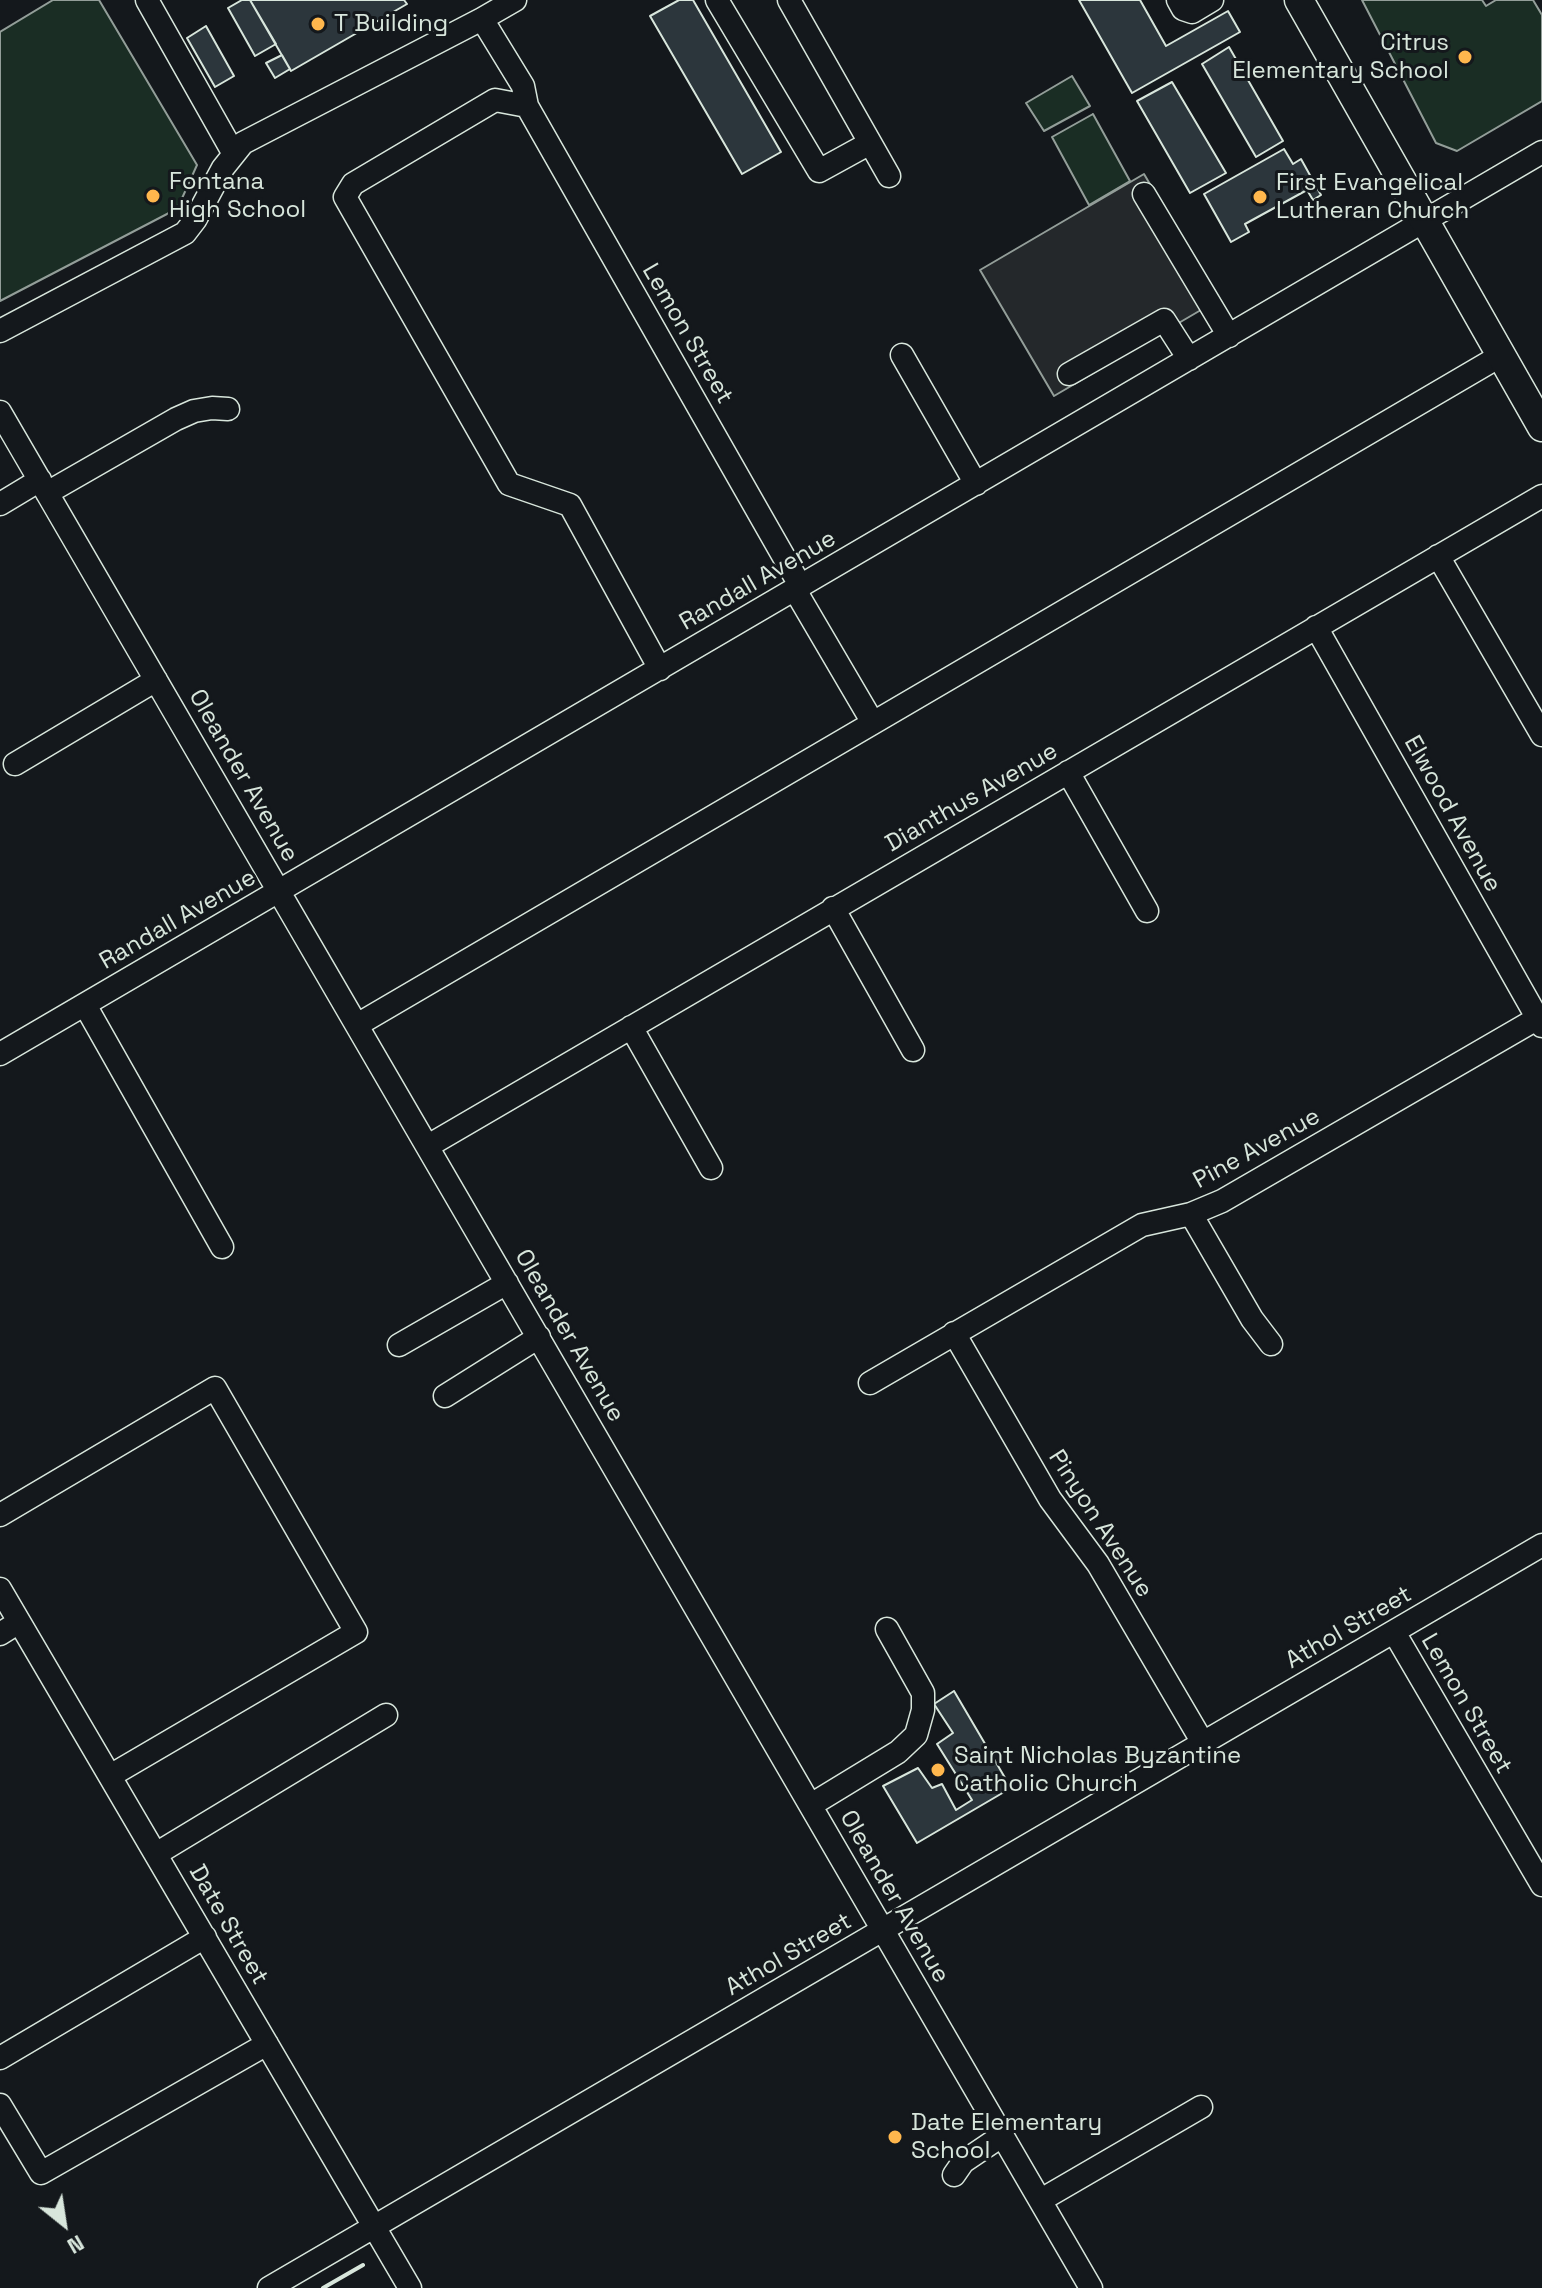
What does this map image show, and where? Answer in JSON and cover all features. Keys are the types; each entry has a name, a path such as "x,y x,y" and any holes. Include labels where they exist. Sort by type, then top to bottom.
{"main road":[{"path":"1299,0 1542,427"}],"street":[{"path":"147,0 234,154"},
{"path":"0,331 185,233 223,168 243,143 515,0"},
{"path":"717,0 819,171 870,143"},
{"path":"789,0 889,176"},
{"path":"1178,0 1183,9 1192,12 1212,0"},
{"name":"Lemon Street","path":"482,19 523,86 527,106 873,723"},
{"path":"527,106 495,100 353,184 345,197 509,484 570,505 660,669"},
{"name":"Randall Avenue","path":"0,1054 1542,152"},
{"path":"1144,194 1229,336"},
{"path":"1069,374 1164,320 1189,359"},
{"path":"902,355 976,484"},
{"path":"357,1025 1500,356"},
{"path":"0,504 44,486 194,411 228,409"},
{"name":"Oleander Avenue","path":"0,412 1091,2288"},
{"name":"Dianthus Avenue","path":"428,1146 1542,496"},
{"path":"1438,556 1542,735"},
{"name":"Elwood Avenue","path":"1316,627 1540,1022"},
{"path":"15,764 156,680"},
{"path":"1068,772 1147,911"},
{"path":"833,908 913,1050"},
{"path":"85,1005 222,1247"},
{"name":"Pine Avenue","path":"870,1383 1142,1225 1191,1214 1222,1201 1540,1022"},
{"path":"631,1027 711,1168"},
{"path":"1191,1214 1252,1319 1271,1344"},
{"path":"399,1345 507,1283"},
{"name":"Pinyon Avenue","path":"954,1333 1050,1499 1098,1564 1203,1743"},
{"path":"445,1396 539,1337"},
{"path":"0,1515 215,1388 356,1632 110,1776"},
{"name":"Athol Street","path":"269,2288 1542,1545"},
{"name":"Date Street","path":"2,1597 10,1628 110,1776 410,2288"},
{"path":"811,1805 898,1752 916,1735 923,1710 923,1693 887,1629"},
{"name":"Lemon Street","path":"1394,1632 1542,1885"},
{"path":"156,1854 386,1715"},
{"path":"0,2058 205,1937"},
{"path":"0,2105 41,2173 267,2044"},
{"path":"1041,2200 1201,2107"},
{"path":"954,2175 963,2162 1003,2135"}],"green space":[{"path":"53,0 99,0 197,165 179,205 167,214 0,301 0,32"},
{"name":"Citrus Elementary School","path":"1362,0 1482,0 1486,6 1496,0 1533,0 1542,15 1542,101 1457,151 1436,143"},
{"path":"1072,76 1090,106 1044,131 1026,103"},
{"path":"1093,114 1130,181 1089,205 1052,137"}],"shaded area":[{"path":"1144,174 1218,300 1054,396 980,270"}],"building":[{"path":"242,0 250,0 276,44 255,56 228,8"},
{"name":"T Building","path":"250,0 404,0 407,4 291,71"},
{"path":"679,0 693,0 781,152 742,174 650,16"},
{"path":"1079,0 1140,0 1166,46 1228,11 1240,32 1132,93"},
{"path":"206,26 234,76 215,87 187,38"},
{"path":"1229,47 1283,141 1256,157 1202,64"},
{"path":"282,55 290,69 275,78 266,63"},
{"path":"1172,82 1226,173 1190,193 1137,101"},
{"path":"1284,149 1293,164 1301,159 1321,195 1313,200 1307,190 1245,224 1249,232 1231,242 1204,194"},
{"path":"954,1691 1011,1788 917,1843 883,1786 918,1768 932,1788 942,1784 956,1810 972,1800 937,1744 953,1733 934,1704"}],"wall":[{"path":"323,2288 363,2265"}],"place":[{"name":"T Building","path":"318,24"},
{"name":"Citrus Elementary School","path":"1465,57"},
{"name":"Fontana High School","path":"153,196"},
{"name":"First Evangelical Lutheran Church","path":"1260,197"},
{"name":"Saint Nicholas Byzantine Catholic Church","path":"938,1770"},
{"name":"Date Elementary School","path":"895,2137"}]}
